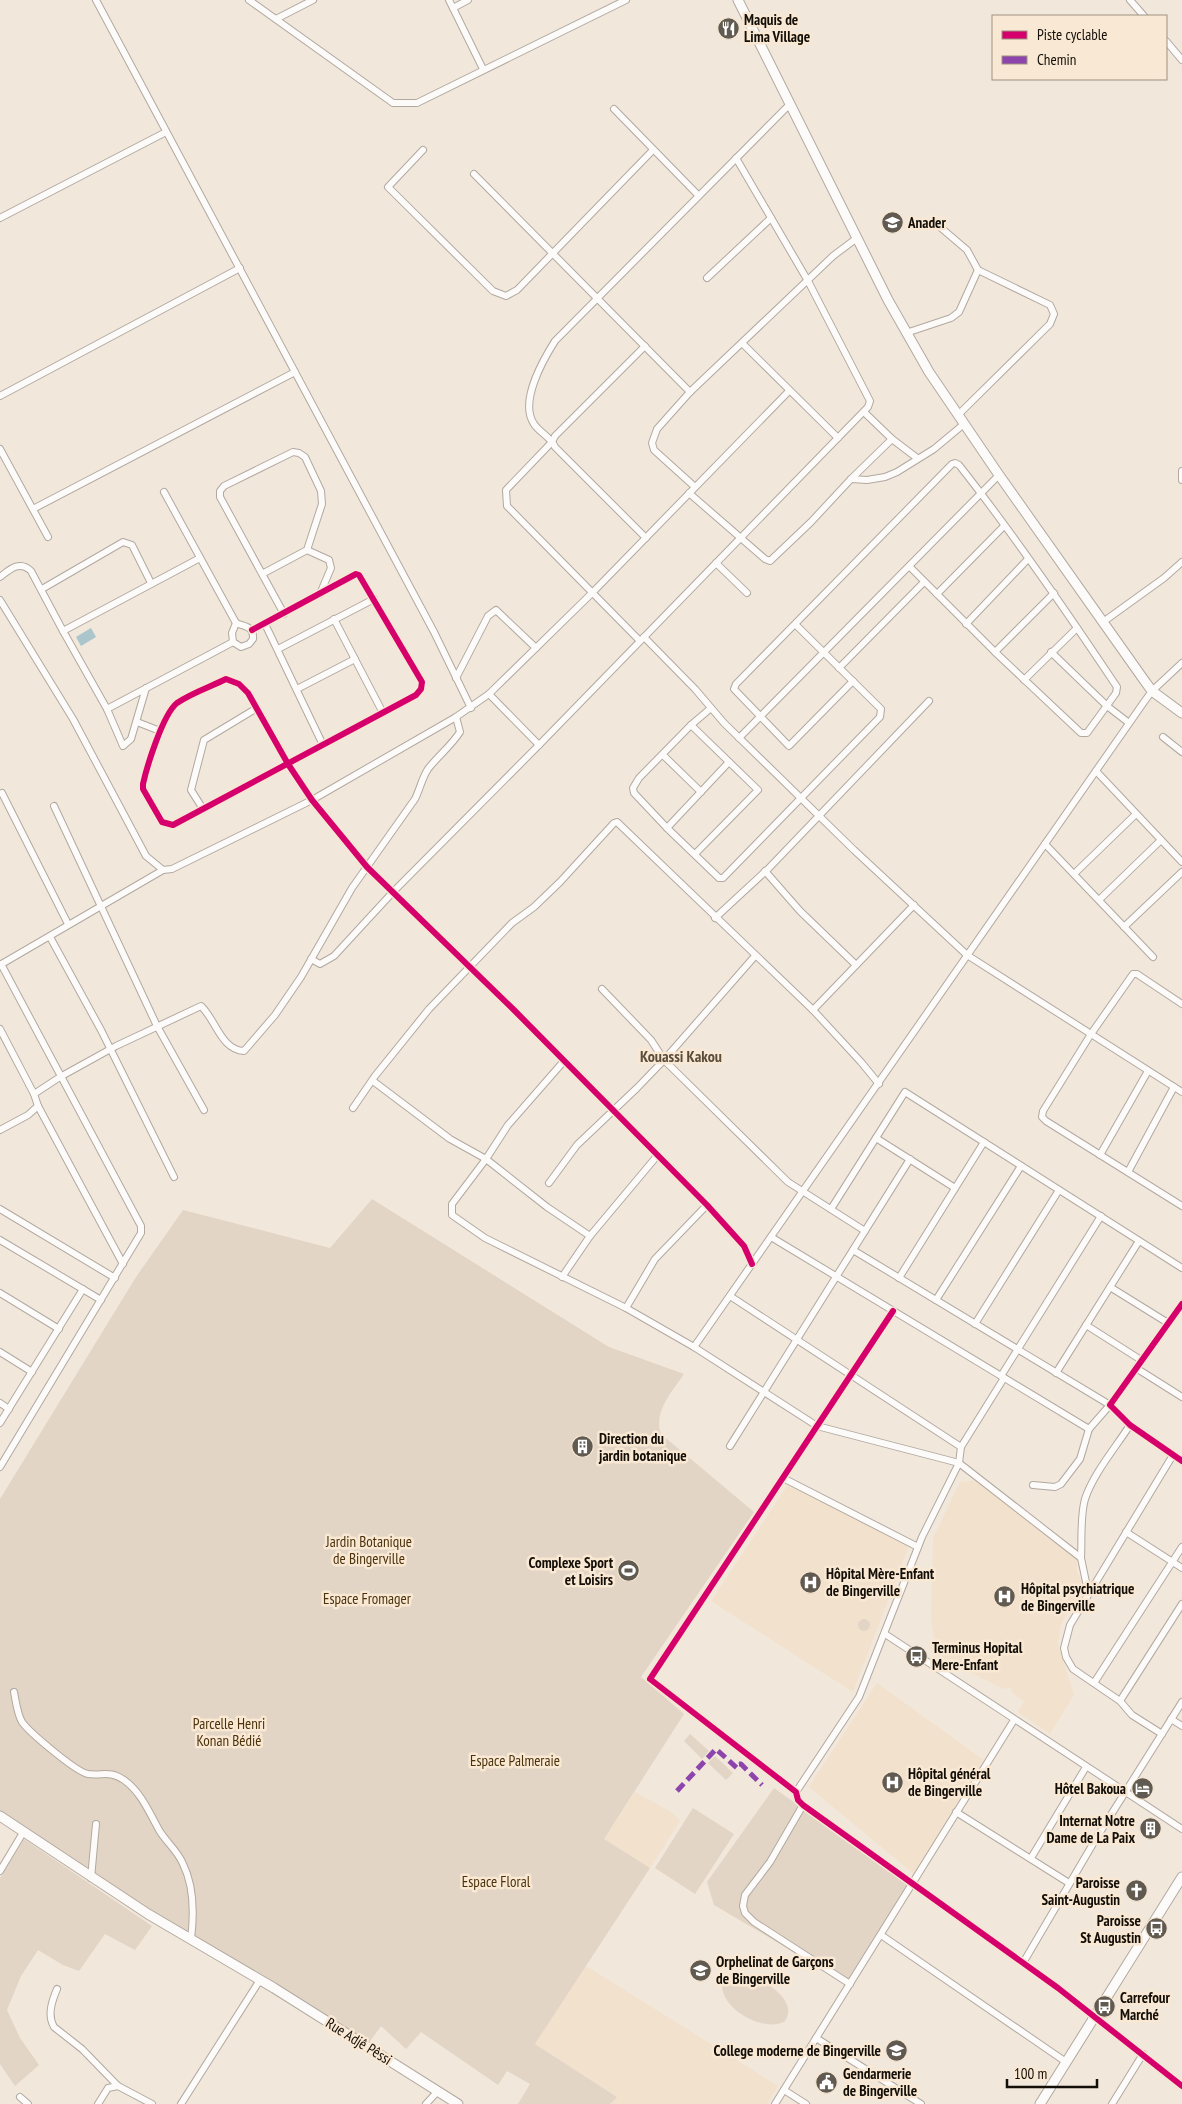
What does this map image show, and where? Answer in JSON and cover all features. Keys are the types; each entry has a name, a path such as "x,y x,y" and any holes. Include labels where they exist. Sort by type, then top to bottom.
{"street":[{"path":"96,0 434,632 471,708"},
{"path":"249,0 393,103 417,103 626,0"},
{"path":"276,19 314,0"},
{"path":"449,0 483,69"},
{"path":"453,8 468,0"},
{"path":"738,0 906,333 958,416 1152,691 1182,713"},
{"path":"1130,0 1143,15"},
{"path":"1167,42 1182,60"},
{"path":"646,538 534,424 530,415 529,403 533,388 544,359 555,341 790,104"},
{"path":"614,109 698,195"},
{"path":"0,218 166,132"},
{"path":"423,150 388,187 493,291 506,296 517,290 653,150"},
{"path":"311,959 320,964 334,956 393,892 838,438 865,413 870,401 808,281 736,158"},
{"path":"474,174 690,392"},
{"path":"707,278 771,218"},
{"path":"940,227 967,250 978,270 1050,305 1054,314 1050,324 958,416"},
{"path":"695,487 654,450 652,443 657,429 690,392 833,256 858,238"},
{"path":"0,396 240,268"},
{"path":"906,333 951,318 958,312 978,270"},
{"path":"742,343 838,438"},
{"path":"645,346 555,436 552,442 506,490 507,506 739,738 967,955 1182,1092"},
{"path":"33,509 295,372"},
{"path":"0,1465 115,1278 141,1233 141,1226 0,965 50,937 68,924 101,908 163,870 172,869 312,800 471,708 489,694 592,593 789,391"},
{"path":"865,413 892,439 917,458"},
{"path":"851,479 867,480 885,477 897,472 934,448 964,424"},
{"path":"689,493 765,560 770,561 892,439"},
{"path":"0,449 48,536"},
{"path":"262,574 307,550 322,504 321,491 305,457 299,453 293,452 224,486 220,491 220,497 262,574 284,614"},
{"path":"853,681 789,746 734,689 734,686 952,464 956,463 981,493 1054,593 1117,687 1116,693 1084,735 994,652 910,567"},
{"path":"1182,471 1182,480"},
{"path":"739,738 999,475"},
{"path":"164,492 236,623 247,626 252,630 253,636 249,644 241,647 233,642 232,636 236,623"},
{"path":"937,594 1004,526"},
{"path":"42,590 123,542 132,545 151,583"},
{"path":"307,550 329,560 332,568 320,594"},
{"path":"62,631 200,558"},
{"path":"966,624 1028,559"},
{"path":"1103,622 1164,578 1182,562"},
{"path":"716,563 747,593"},
{"path":"0,577 12,567 22,565 31,571 62,631 107,709 123,746 132,739 146,688"},
{"path":"252,630 356,574 362,577 422,682 421,689 416,695 288,764 203,809 172,826 162,822 143,789 144,779 160,731 176,703 226,679 232,680 244,688 288,764 312,800 367,867 471,968 707,1205 744,1246 752,1264"},
{"path":"839,668 924,582"},
{"path":"994,652 1054,593"},
{"path":"278,649 374,599"},
{"path":"0,600 73,720 146,856 163,870"},
{"path":"456,678 488,616 496,610 536,648"},
{"path":"334,619 383,713"},
{"path":"265,624 323,745"},
{"path":"711,708 691,725 639,778 633,788 634,793 667,828 719,878 723,878 880,717 881,709 796,625"},
{"path":"1024,680 1077,628"},
{"path":"107,709 233,642"},
{"path":"1051,652 1107,706 1129,723"},
{"path":"297,689 355,659"},
{"path":"694,1347 1129,723 1152,691 1182,663"},
{"path":"489,694 539,745"},
{"path":"715,918 765,871 929,701"},
{"path":"203,809 192,790 204,740 257,708"},
{"path":"34,1094 110,1049 201,1006 228,1044 236,1050 244,1051 275,1015 311,959 352,888 389,832 415,799 430,767 460,732 456,717"},
{"path":"136,722 160,731"},
{"path":"691,725 758,790 695,854"},
{"path":"1163,737 1182,752"},
{"path":"663,755 701,792"},
{"path":"667,828 729,762"},
{"path":"1096,771 1182,862"},
{"path":"2,793 68,924"},
{"path":"54,806 157,1026 204,1110"},
{"path":"1074,874 1136,814"},
{"path":"353,1108 429,1009 471,968 512,923 534,907 560,882 614,823 620,823 715,918 813,1010 879,1084"},
{"path":"1099,900 1161,840"},
{"path":"1045,844 1153,958"},
{"path":"765,871 800,911 856,965"},
{"path":"1124,927 1182,872"},
{"path":"813,1010 914,905"},
{"path":"50,937 110,1049 174,1177"},
{"path":"549,1182 578,1145 614,1112 664,1060 755,956"},
{"path":"1182,1004 1137,974 1133,974 1091,1034 1043,1111 1042,1116 1046,1121 1182,1206"},
{"path":"602,989 651,1040 664,1060 788,1182 865,1231"},
{"path":"0,1029 34,1094 38,1106 123,1264"},
{"path":"564,1061 508,1126 486,1160 452,1204 452,1215 485,1238 626,1308 694,1347 818,1426 959,1463 1081,1558"},
{"path":"1100,1155 1148,1071"},
{"path":"373,1081 450,1139 486,1160 547,1207 590,1236"},
{"path":"1128,1172 1174,1087"},
{"path":"831,1209 905,1092 1182,1268"},
{"path":"0,1130 28,1116 38,1106"},
{"path":"876,1138 955,1188"},
{"path":"899,1278 984,1142"},
{"path":"562,1277 590,1236 657,1156"},
{"path":"730,1446 910,1159"},
{"path":"936,1300 1021,1166"},
{"path":"975,1324 1059,1190"},
{"path":"626,1308 655,1259 707,1205"},
{"path":"0,1210 115,1278"},
{"path":"796,1792 858,1697 918,1547 959,1463 961,1447 1017,1349 1101,1216"},
{"path":"771,1237 1089,1430"},
{"path":"0,1240 102,1300"},
{"path":"1056,1373 1140,1241"},
{"path":"853,1250 1110,1405 1130,1425 1182,1461"},
{"path":"1110,1287 1168,1323"},
{"path":"0,1423 83,1290"},
{"path":"0,1293 59,1328"},
{"path":"730,1296 961,1447"},
{"path":"1033,1485 1055,1487 1061,1484 1080,1459 1089,1430 1110,1405 1182,1304"},
{"path":"894,1311 650,1679 796,1792 798,1800 803,1805 1023,1962 1095,2016 1182,2086"},
{"path":"1086,1325 1142,1360"},
{"path":"0,1352 32,1372"},
{"path":"1136,1368 1182,1397"},
{"path":"0,1403 9,1409"},
{"path":"1091,1591 1086,1582 1081,1558 1083,1508 1093,1484 1130,1425"},
{"path":"1162,1734 1132,1715 1120,1701 1073,1669 1066,1657 1064,1648 1070,1625 1173,1455"},
{"path":"783,1478 918,1547"},
{"path":"1126,1532 1182,1568"},
{"path":"1094,1683 1182,1547"},
{"path":"1120,1701 1182,1604"},
{"path":"884,1634 1182,1829"},
{"path":"14,1692 21,1719 53,1750 81,1772 87,1774 110,1773 126,1781 140,1795 165,1840 183,1863 191,1888 191,1939"},
{"path":"1023,1962 1069,1883 1182,1702"},
{"path":"1171,1719 1182,1726"},
{"path":"776,2104 881,1935 911,1883 1014,1720"},
{"path":"1032,1858 1086,1767"},
{"path":"803,1805 770,1862 745,1895 742,1906 754,1922 850,1984"},
{"path":"956,1812 1069,1883"},
{"name":"Rue Adjê Pêssi","path":"0,1816 91,1878 260,1980 458,2104"},
{"path":"91,1878 96,1824"},
{"path":"1,1867 24,1831"},
{"path":"1040,2104 1182,1877"},
{"path":"881,1935 1066,2062"},
{"path":"181,2104 260,1980"},
{"path":"57,1989 51,2014 51,2022 54,2027 82,2049 118,2086 152,2104"},
{"path":"816,2038 922,2104"},
{"path":"1112,2104 1143,2054"},
{"path":"98,2104 103,2093 108,2088 118,2086"},
{"path":"784,2090 806,2104"},
{"path":"426,2104 438,2091"},
{"path":"20,2097 28,2104"}],"shaded area":[{"name":"Hôpital psychiatrique de Bingerville","path":"978,1480 1077,1558 1077,1573 1084,1585 1073,1608 1068,1611 1061,1624 1058,1644 1074,1695 1050,1734 1018,1712 1024,1701 1012,1693 1011,1687 1003,1689 936,1655 931,1618 933,1538 960,1482"},
{"name":"Hôpital Mère-Enfant de Bingerville","path":"789,1483 910,1543 853,1692 711,1601"},
{"name":"Hôpital général de Bingerville","path":"877,1683 985,1761 914,1874 809,1787"},
{"path":"635,1792 673,1813 680,1821 650,1868 604,1839"},
{"path":"586,1966 778,2086 767,2104 612,2104 616,2096 535,2044"}],"green space":[{"name":"Jardin Botanique de Bingerville","path":"372,1199 609,1347 684,1374 665,1402 659,1426 661,1434 754,1512 641,1677 684,1714 604,1839 650,1868 535,2044 617,2097 610,2104 518,2104 530,2084 507,2071 498,2085 421,2032 406,2049 381,2026 368,2044 262,1982 0,1818 0,1499 136,1277 183,1210 330,1248"},
{"path":"862,1619 866,1619 870,1625 866,1631 862,1631 858,1627 858,1623"},
{"path":"690,1734 709,1751 702,1759 684,1741"},
{"path":"715,1756 733,1773 726,1780 708,1763"},
{"path":"774,1788 911,1886 846,1983 714,1905 707,1882"},
{"path":"693,1808 734,1834 695,1894 655,1868"},
{"path":"24,1839 152,1926 135,1950 105,1934 79,1971 63,1965 38,1950 21,1976 7,2010 20,2038 39,2065 15,2086 0,2064 0,1878"},
{"path":"741,1972 767,1984 783,1998 788,2014 784,2022 765,2024 754,2021 744,2016 728,2001 723,1993 722,1983 730,1974"}],"water":[{"path":"91,628 96,637 81,646 76,637"}],"marked path":[{"path":"677,1791 716,1749 737,1768 741,1764"},
{"path":"739,1764 762,1785"}],"cycle path":[{"path":"252,630 356,574 359,575 422,682 421,689 416,695 173,825 162,822 143,789 143,784 152,753 166,718 177,703 194,693 226,679 239,684 248,693 288,764 312,800 367,867 514,1010 707,1205 744,1246 752,1264"},
{"path":"1182,1304 1110,1405 1130,1425 1182,1461"},
{"path":"893,1311 650,1679 796,1792 798,1800 803,1805 1058,1988 1182,2086"}],"place":[{"name":"Maquis de Lima Village","path":"728,28"},
{"name":"Anader","path":"892,222"},
{"name":"Direction du jardin botanique","path":"583,1447"},
{"name":"Complexe Sport et Loisirs","path":"629,1571"},
{"name":"Hôpital Mère-Enfant de Bingerville","path":"810,1582"},
{"name":"Hôpital psychiatrique de Bingerville","path":"1005,1597"},
{"name":"Terminus Hopital Mere-Enfant","path":"916,1656"},
{"name":"Hôpital général de Bingerville","path":"892,1782"},
{"name":"Hôtel Bakoua","path":"1142,1788"},
{"name":"Internat Notre Dame de La Paix","path":"1151,1829"},
{"name":"Paroisse Saint-Augustin","path":"1136,1891"},
{"name":"Paroisse St Augustin","path":"1157,1929"},
{"name":"Orphelinat de Garçons de Bingerville","path":"700,1970"},
{"name":"Carrefour Marché","path":"1104,2006"},
{"name":"College moderne de Bingerville","path":"897,2050"},
{"name":"Gendarmerie de Bingerville","path":"827,2082"}],"district":[{"name":"Kouassi Kakou","path":"681,1056"}],"park label":[{"name":"Espace Fromager","path":"367,1598"},
{"name":"Parcelle Henri Konan Bédié","path":"229,1732"},
{"name":"Espace Palmeraie","path":"515,1760"},
{"name":"Espace Floral","path":"496,1881"}]}
